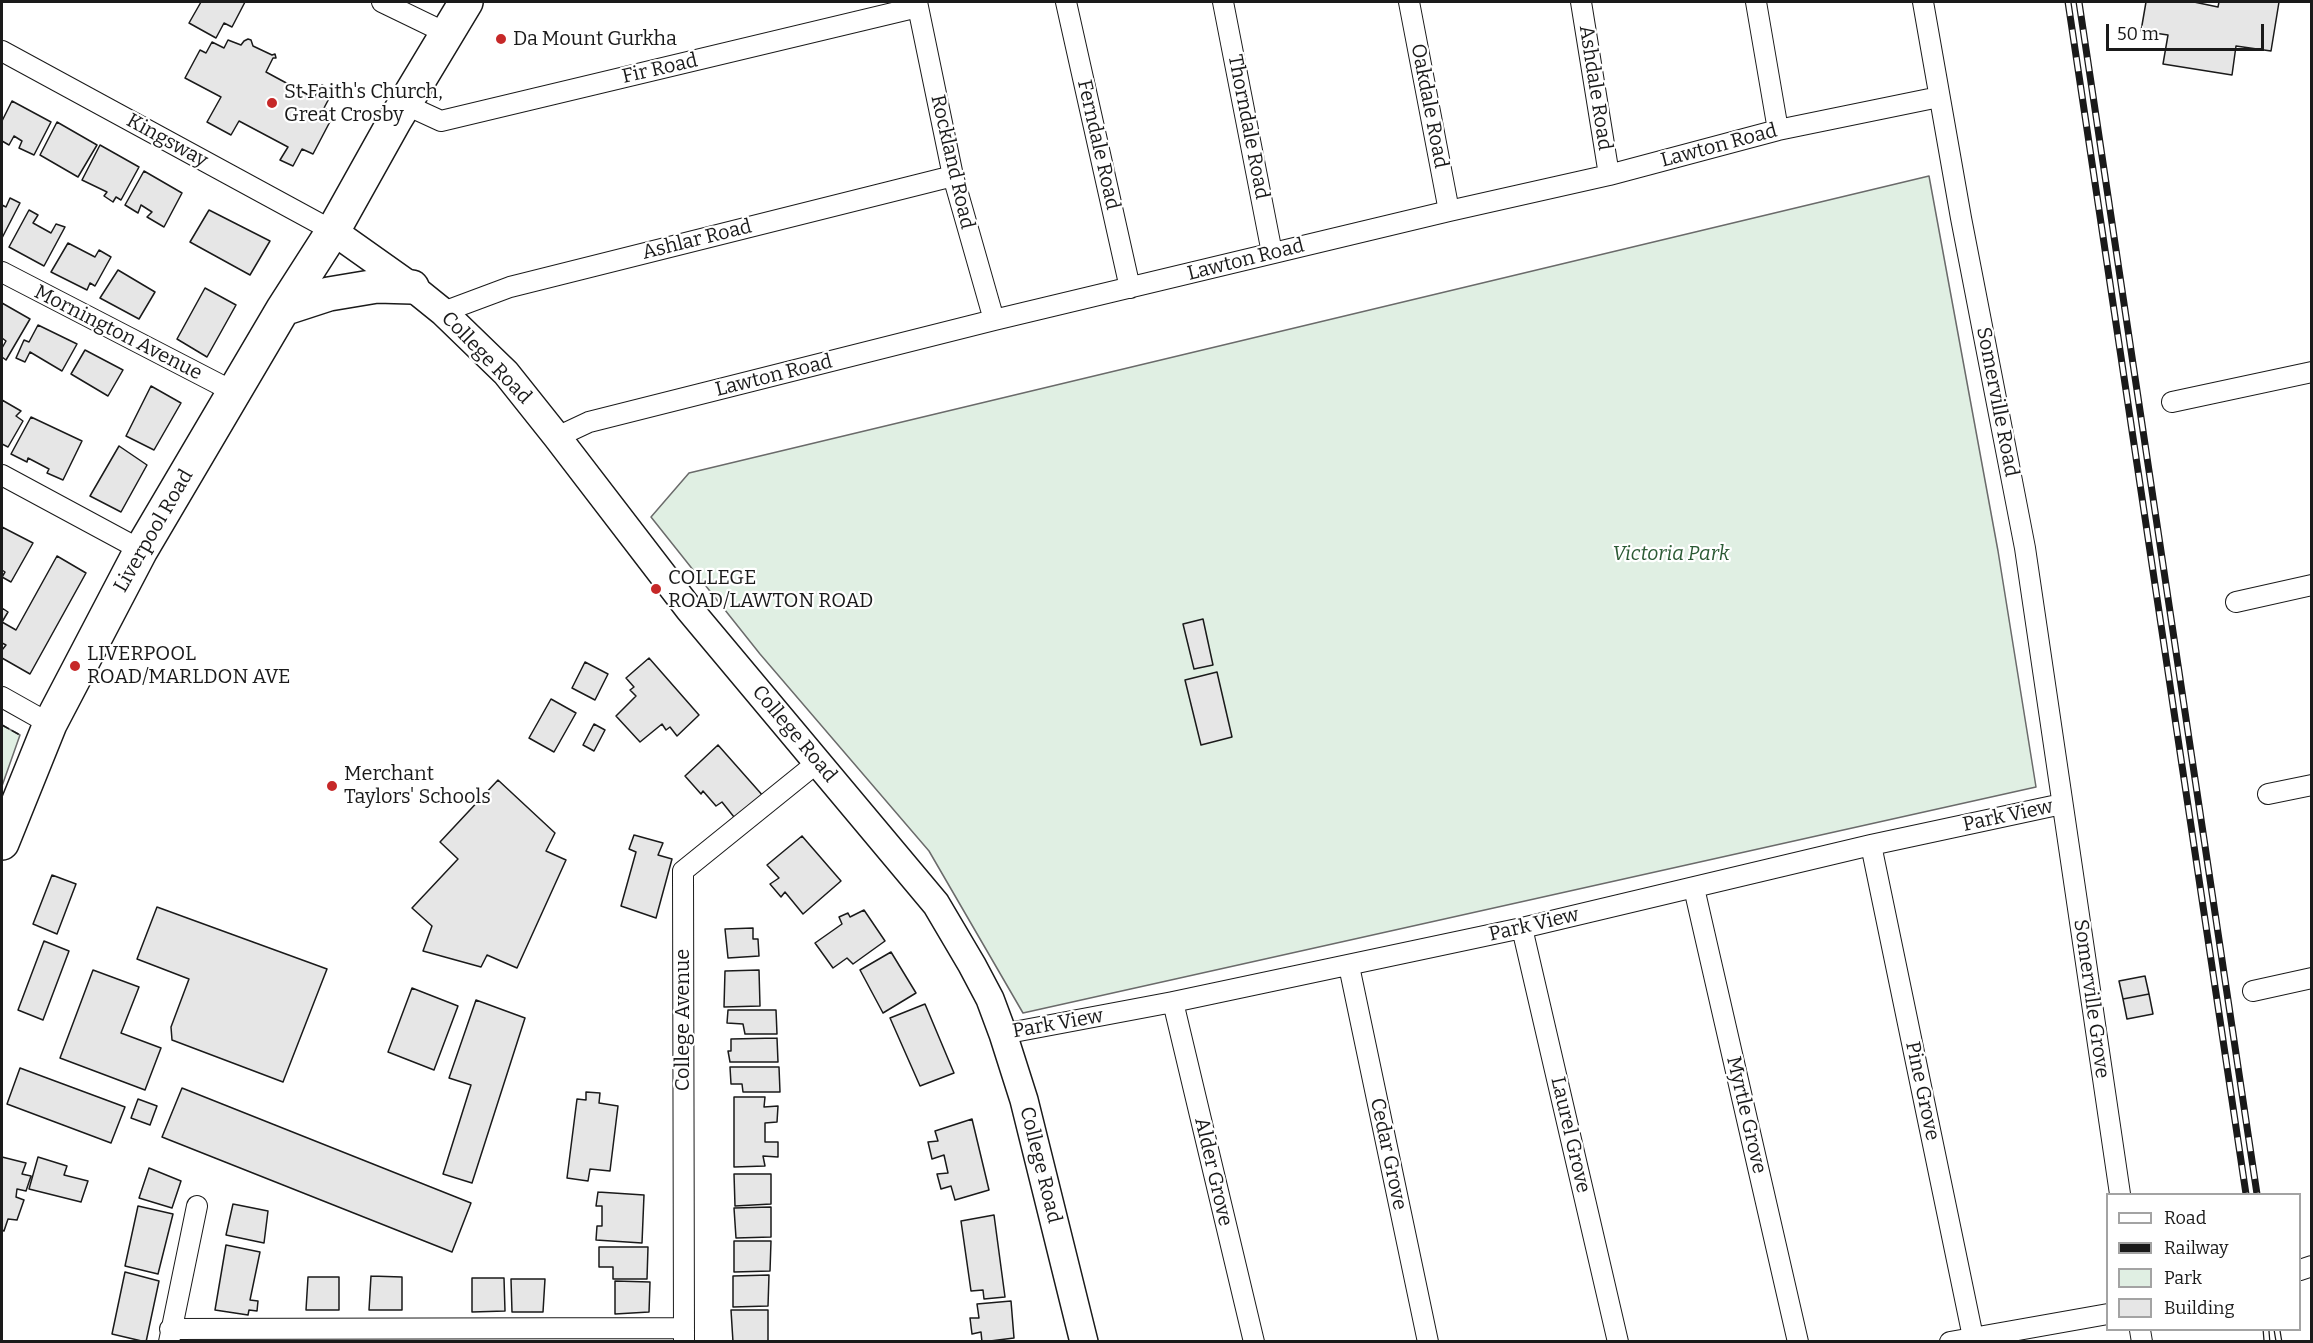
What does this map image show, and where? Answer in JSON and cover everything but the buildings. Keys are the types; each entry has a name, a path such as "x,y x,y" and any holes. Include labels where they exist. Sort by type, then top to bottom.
{"highway":[{"name":"Liverpool Road","path":"2,843 50,724 141,550 283,309 333,231 404,104 466,2"},
{"path":"283,309 329,294 377,286 412,287"}],"street":[{"path":"382,2 446,33"},
{"name":"Ferndale Road","path":"1066,2 1130,288"},
{"name":"Thorndale Road","path":"1223,2 1272,253"},
{"name":"Oakdale Road","path":"1409,2 1449,211"},
{"name":"Ashdale Road","path":"1581,2 1609,175"},
{"path":"1756,2 1778,130"},
{"name":"Somerville Road","path":"1923,2 2025,548 2062,804"},
{"name":"Fir Road","path":"404,104 441,122 917,4"},
{"name":"Rockland Road","path":"917,4 953,176 994,321"},
{"name":"Kingsway","path":"2,51 333,231"},
{"name":"Lawton Road","path":"558,437 589,422 994,321 1272,253 1609,175 1778,130 1939,97"},
{"name":"Ashlar Road","path":"443,312 510,287 953,176"},
{"name":"College Road","path":"333,231 443,312 506,373 558,437 689,609 936,904 976,974 1003,1034 1024,1100 1084,1341"},
{"name":"Mornington Avenue","path":"2,272 234,392"},
{"path":"2172,402 2312,372"},
{"path":"2,475 141,550"},
{"path":"2236,602 2312,585"},
{"path":"2,697 50,724"},
{"name":"College Avenue","path":"684,1334 683,871 818,762"},
{"path":"2268,794 2312,785"},
{"name":"Park View","path":"1003,1034 1349,966 1522,928 1871,845 2062,804"},
{"name":"Somerville Grove","path":"2062,804 2120,1193"},
{"name":"Pine Grove","path":"1871,845 1974,1339"},
{"name":"Myrtle Grove","path":"1694,888 1798,1341"},
{"name":"Laurel Grove","path":"1522,928 1618,1341"},
{"name":"Cedar Grove","path":"1349,966 1428,1341"},
{"path":"2253,991 2312,978"},
{"name":"Alder Grove","path":"1173,1002 1254,1341"},
{"path":"196,1206 169,1335 684,1334"},
{"path":"1950,1341 1974,1339 2106,1314"}],"green space":[{"name":"Victoria Park","path":"1929,176 1998,551 2036,787 1023,1013 929,851 760,654 651,517 689,473"},
{"path":"2,725 20,735 2,786"}],"railway":[{"path":"2068,2 2246,1193"},
{"path":"2079,2 2257,1193"},
{"path":"2266,1331 2267,1342"},
{"path":"2277,1331 2279,1342"}],"fence":[{"path":"2,725 20,735"}],"place":[{"name":"Da Mount Gurkha","path":"501,39"},
{"name":"St Faith's Church, Great Crosby","path":"272,103"},
{"name":"COLLEGE ROAD/LAWTON ROAD","path":"656,589"},
{"name":"LIVERPOOL ROAD/MARLDON AVE","path":"75,666"},
{"name":"Merchant Taylors' Schools","path":"332,786"}]}
